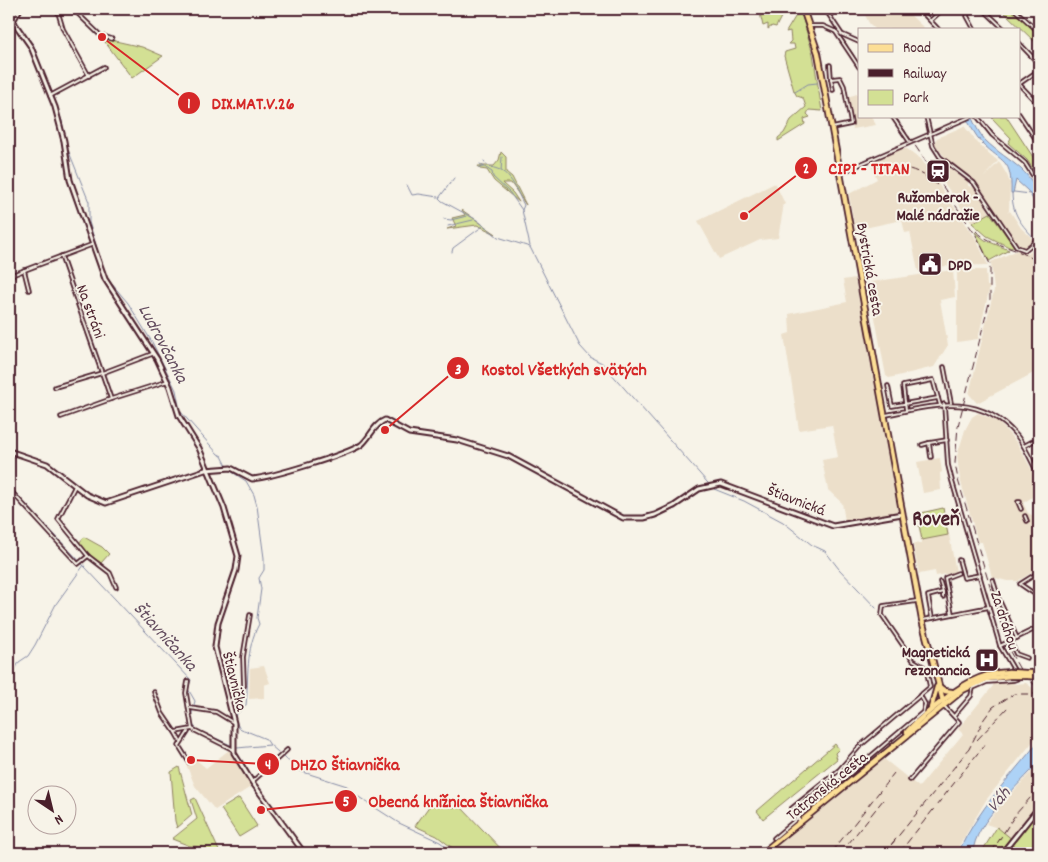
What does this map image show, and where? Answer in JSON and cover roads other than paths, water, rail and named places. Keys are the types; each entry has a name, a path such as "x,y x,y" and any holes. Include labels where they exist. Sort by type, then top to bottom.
{"main road":[{"name":"Bystrická cesta","path":"803,9 818,53 922,620 943,703"},
{"path":"943,703 977,682 1009,674"},
{"path":"943,703 952,692 980,676 1009,674 1039,675"},
{"path":"937,685 945,692 952,692"},
{"path":"930,710 935,701 937,685"},
{"name":"Tatranská cesta","path":"905,736 930,710 943,703"},
{"name":"Tatranská cesta","path":"762,853 799,820 905,736 943,703"}],"street":[{"path":"13,19 20,9"},
{"path":"57,9 63,29 88,76"},
{"path":"73,9 100,35 112,39"},
{"path":"825,9 841,33"},
{"path":"919,9 937,28"},
{"path":"931,20 943,9"},
{"path":"967,9 974,28"},
{"path":"983,9 1003,28"},
{"path":"1014,9 1039,32"},
{"name":"Štiavnička","path":"13,19 31,47 50,96 63,134 70,180 91,245 109,288 154,353 168,382 179,416 192,435 209,470 233,534 238,556 236,570 215,636 216,658 234,723 234,748 252,782 304,853"},
{"path":"810,26 823,26 858,42"},
{"path":"836,31 858,65"},
{"path":"1020,44 1039,64"},
{"path":"830,65 833,90"},
{"path":"50,96 104,67"},
{"path":"1020,83 1039,70"},
{"path":"831,79 840,78 842,81 850,124 832,128"},
{"path":"1020,85 1039,105"},
{"path":"1020,116 1039,144"},
{"path":"893,118 910,142"},
{"path":"926,118 933,146 940,157 974,183 1017,247 1025,250 1039,238"},
{"path":"840,173 968,118"},
{"path":"979,118 992,135 1025,163 1039,185"},
{"path":"9,276 91,245"},
{"name":"Na stráni","path":"61,256 111,399"},
{"path":"24,270 29,290"},
{"path":"55,387 102,373 154,353"},
{"path":"944,367 951,403"},
{"path":"906,411 903,386 933,380 940,405"},
{"path":"60,417 168,382"},
{"path":"888,386 892,406 938,398"},
{"path":"885,415 951,403 973,408 998,419 1016,435 1024,446 1039,476"},
{"name":"Za dráhou","path":"944,404 949,469 1000,646 1017,679 988,682 973,688 971,696 954,716"},
{"name":"Štiavnická","path":"209,470 227,468 252,479 282,472 356,447 365,441 379,423 385,420 413,434 458,440 508,456 623,518 644,518 665,512 699,489 713,485 729,486 790,512 833,526 903,514"},
{"path":"1024,446 1039,438"},
{"path":"922,444 947,440"},
{"path":"929,443 932,457"},
{"path":"9,450 44,462 95,499 110,503 140,490 209,470"},
{"path":"75,486 58,521 88,556 110,573 116,587"},
{"path":"9,489 78,564 88,556"},
{"path":"1020,502 1018,502 1021,509"},
{"path":"1024,516 1027,520"},
{"name":"Za dráhou","path":"959,560 964,578 980,575"},
{"path":"1039,572 1020,584 1039,597"},
{"path":"952,614 945,578 958,573"},
{"path":"993,580 999,600 1017,638"},
{"path":"940,582 944,597"},
{"path":"932,618 928,596 942,592"},
{"path":"790,809 839,770 860,746 931,686 926,668 913,660 882,615 883,606 919,601"},
{"path":"922,620 990,607"},
{"path":"228,703 243,691 243,658 250,614"},
{"path":"1000,646 1039,627"},
{"path":"1010,641 1016,654 1027,658"},
{"path":"188,680 186,693 192,729"},
{"path":"154,692 162,714 181,742"},
{"path":"774,838 799,820 923,712 925,704 920,695"},
{"path":"910,780 959,722 943,703"},
{"path":"190,708 195,707 216,712 234,723"},
{"path":"189,762 179,746 192,729"},
{"path":"192,729 234,748"},
{"path":"175,732 189,731"},
{"path":"252,782 287,750"},
{"path":"1002,853 1039,807"},
{"path":"793,813 799,820"}],"water":[{"path":"966,118 972,118 985,140 1028,177 1038,196 1039,210 1028,191 1016,180 1013,193 1011,193 1008,167 982,143"},
{"name":"Váh","path":"1039,741 1039,762 989,817 975,841 973,853 958,853 985,808"}],"waterway":[{"name":"Ludrovčanka","path":"9,13 13,17"},
{"name":"Ludrovčanka","path":"25,36 33,44 62,121 67,147 89,202 89,222 103,268"},
{"path":"795,92 808,84 817,83"},
{"path":"501,171 502,157"},
{"path":"484,161 489,166 500,170 509,177 524,205 522,210"},
{"path":"480,164 492,172 493,177 510,193 522,210 530,246"},
{"path":"478,168 484,167"},
{"path":"454,178 439,198 477,220 498,237 530,247 580,346 590,357 602,363 707,482 714,489 744,501 783,522 812,545 825,551 839,569 876,608"},
{"path":"407,185 412,195 419,194 438,197"},
{"path":"1014,192 1030,194"},
{"path":"1012,193 1014,209 1020,221 1039,243"},
{"path":"444,219 451,220 467,216"},
{"path":"448,226 473,220"},
{"path":"452,252 453,248 483,226"},
{"name":"Ludrovčanka","path":"106,277 128,303 152,342 176,390 180,411 218,454 222,456 229,470 246,481 254,495 264,558 264,570 259,578 261,589 257,618 259,624 251,644 246,705 234,717 239,728 266,739 270,745"},
{"name":"Štiavničanka","path":"9,486 191,680 188,689 195,701 191,717"},
{"path":"9,681 19,662 28,656 56,604 84,565"},
{"name":"Štiavničanka","path":"192,723 196,729 237,748 270,745 300,771 347,786 354,794 399,823 440,842 454,853"}],"railway":[{"path":"823,9 858,62"},
{"path":"896,118 977,237 990,264 990,299 958,426 955,463 958,480 1009,650 1022,673 1039,689"},
{"path":"874,168 892,166 909,169 924,175 938,186"},
{"path":"976,231 991,241 1025,254 1039,264"},
{"path":"891,845 969,749 984,719 993,707 1014,694 1039,694"},
{"path":"977,740 1008,707"},
{"path":"899,853 985,744"},
{"path":"831,853 894,773"},
{"path":"991,853 1015,815 1039,788"},
{"path":"841,853 883,800"},
{"path":"884,853 895,840"}],"place":[{"name":"DIX.MAT.V.26","path":"102,37"},
{"name":"Ružomberok - Malé nádražie","path":"938,171"},
{"name":"CIPI - TITAN","path":"744,216"},
{"name":"DPD","path":"930,264"},
{"name":"Kostol Všetkých svätých","path":"385,430"},
{"name":"Magnetická rezonancia","path":"987,660"},
{"name":"DHZO Štiavnička","path":"191,760"},
{"name":"Obecná knižnica Štiavnička","path":"261,810"}],"district":[{"name":"Roveň","path":"936,518"}]}
